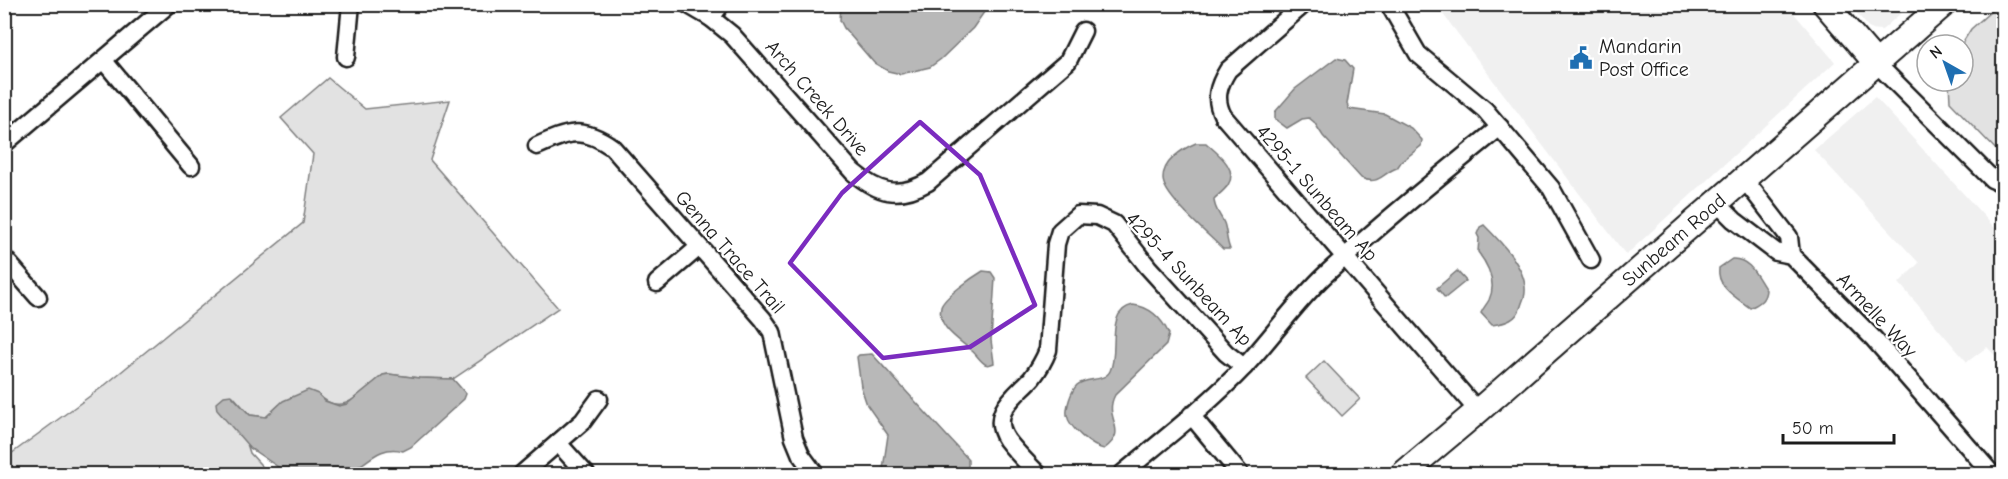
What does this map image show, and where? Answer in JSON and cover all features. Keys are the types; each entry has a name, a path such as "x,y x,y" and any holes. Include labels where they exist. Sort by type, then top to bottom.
{"street":[{"path":"4,144 169,4"},
{"path":"346,57 351,4"},
{"name":"Arch Creek Drive","path":"687,4 716,11 732,35 853,172 867,184 889,192 917,189 928,182 1068,61 1083,31"},
{"name":"4295-1 Sunbeam Ap","path":"1304,4 1228,70 1217,92 1219,108 1223,116 1478,411"},
{"path":"1389,4 1418,54 1464,91 1500,127 1551,188 1591,260"},
{"path":"1825,4 1876,63 1992,179 2004,184"},
{"name":"Sunbeam Road","path":"1402,474 1478,411 1944,4"},
{"path":"104,61 191,166"},
{"path":"1122,474 1191,416 1244,367 1304,296 1415,197 1500,127"},
{"name":"Genna Trace Trail","path":"537,146 562,135 580,132 598,137 612,147 763,319 772,332 794,438 801,455 815,474"},
{"path":"1744,179 1789,237 1791,255"},
{"name":"Armelle Way","path":"1717,203 1734,220 1776,252 1791,255 1874,339 1992,474"},
{"name":"4295-4 Sunbeam Ap","path":"1038,474 1005,438 1001,424 1008,401 1031,379 1043,363 1048,350 1056,244 1060,231 1078,215 1097,216 1114,224 1148,267 1226,353 1244,367"},
{"path":"657,283 699,248"},
{"path":"4,258 38,297"},
{"path":"522,474 583,421 599,399"},
{"path":"1191,416 1240,474"},
{"path":"558,443 586,474"}],"highlighted area":[{"path":"920,122 980,175 1035,305 970,347 883,358 790,263 842,193"}],"shaded area":[{"path":"841,4 989,5 973,28 941,59 930,67 901,74 888,71 874,63 844,28 840,20"},
{"path":"1436,5 1787,5 1835,62 1626,255"},
{"path":"1850,5 1910,5 1882,30 1870,29"},
{"path":"1998,5 2004,5 2003,157 1950,102 1950,93 1975,93 1975,33 1968,33"},
{"path":"1336,58 1345,60 1353,69 1347,104 1349,109 1385,114 1411,128 1422,140 1421,146 1397,168 1376,180 1361,178 1309,118 1302,119 1287,128 1275,119 1275,112 1295,89"},
{"path":"328,78 365,109 450,100 430,160 558,308 453,379 383,375 360,395 344,404 327,401 318,394 279,405 266,417 250,415 232,395 250,453 269,474 5,474 4,459 105,385 303,223 313,154 281,118"},
{"path":"1875,97 2003,237 2003,364 1987,347 1967,362 1899,283 1919,263 1814,150"},
{"path":"1196,143 1206,143 1221,156 1231,173 1228,185 1214,199 1216,209 1224,223 1230,249 1223,249 1198,225 1178,205 1165,186 1164,173 1169,162"},
{"path":"1484,225 1517,264 1522,274 1525,292 1519,311 1514,318 1492,325 1481,313 1489,300 1492,287 1488,268 1478,252 1477,234 1480,227"},
{"path":"1732,259 1748,265 1766,290 1763,299 1750,308 1734,296 1721,281 1719,268"},
{"path":"983,271 991,272 995,278 991,340 994,363 989,365 983,363 945,327 940,314 941,307 947,298"},
{"path":"1457,271 1466,281 1445,298 1437,288"},
{"path":"1133,305 1145,308 1155,315 1169,334 1166,345 1115,395 1112,411 1115,436 1104,449 1088,441 1072,426 1067,415 1068,404 1077,385 1104,377 1110,371 1114,354 1114,333 1119,315 1124,309"},
{"path":"872,354 968,459 968,472 962,474 884,474 888,435 867,405 861,387 857,357"},
{"path":"1324,361 1360,399 1342,416 1306,378"},
{"path":"383,375 453,379 466,394 464,399 411,447 403,451 394,449 378,453 344,474 324,476 283,474 278,467 250,448 217,410 216,403 224,396 231,395 250,415 266,417 283,401 308,390 318,394 325,401 339,406 347,404"}],"place":[{"name":"Mandarin Post Office","path":"1581,58"}]}
